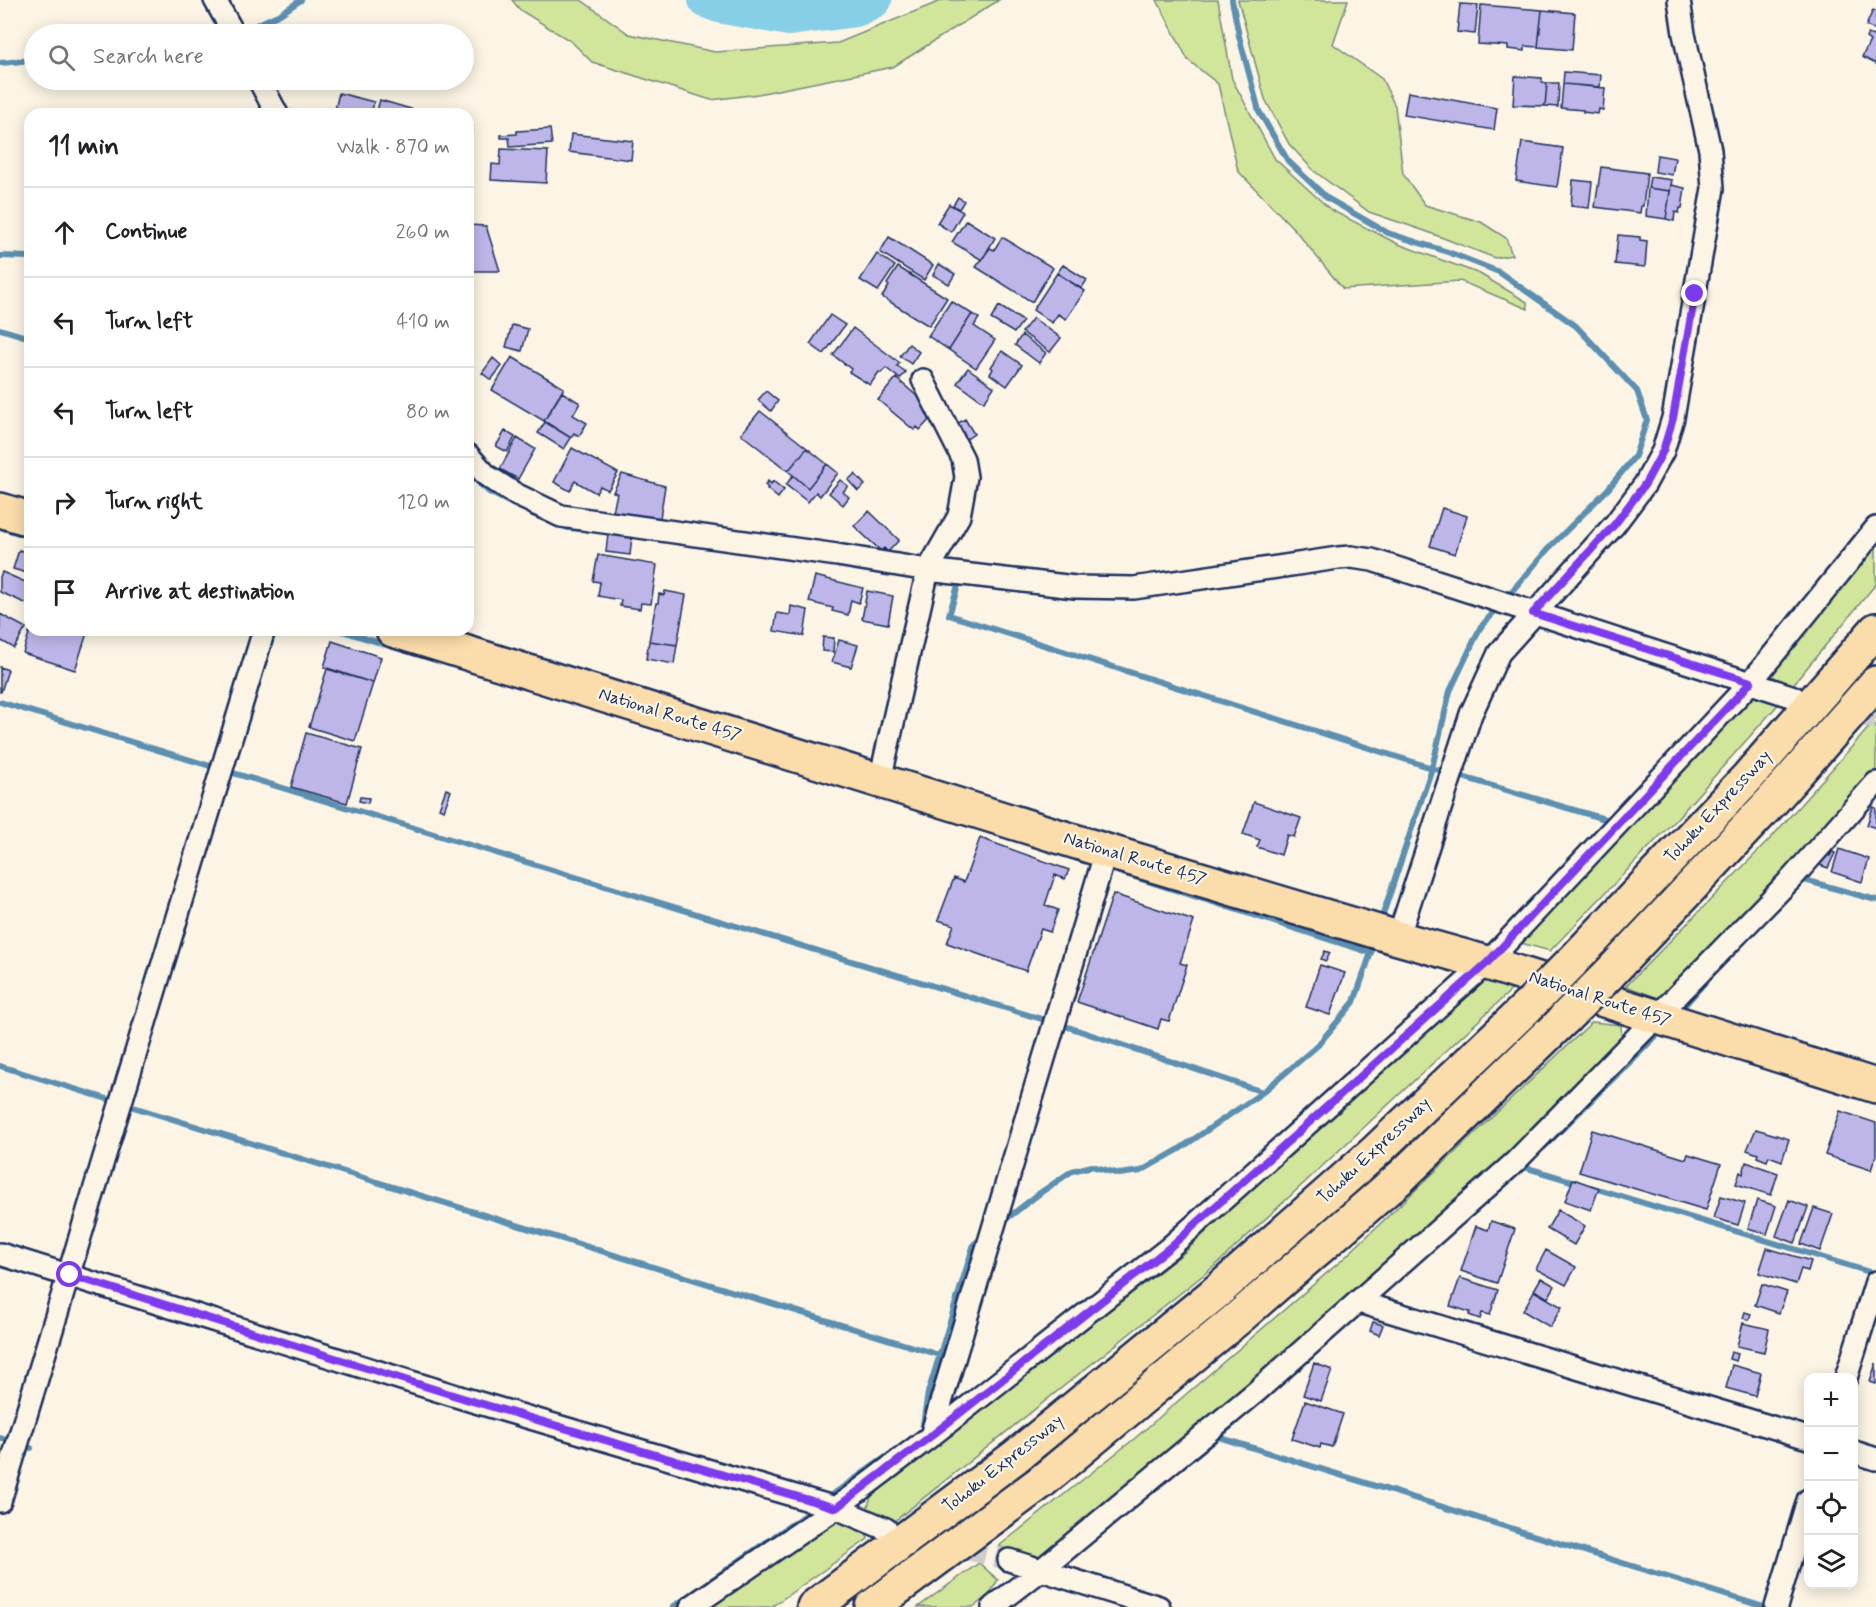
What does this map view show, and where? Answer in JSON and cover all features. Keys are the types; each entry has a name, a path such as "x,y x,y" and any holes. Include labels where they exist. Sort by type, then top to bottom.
{"highway":[{"path":"0,510 24,517"},
{"name":"Tohoku Expressway","path":"814,1607 1015,1457 1215,1294 1374,1153 1572,962 1748,777 1876,630"},
{"name":"National Route 457","path":"412,636 1106,851 1487,963 1876,1086"},
{"name":"Tohoku Expressway","path":"872,1607 1041,1482 1237,1319 1402,1176 1608,975 1772,801 1876,684"}],"street":[{"path":"215,0 228,24"},
{"path":"1398,938 1471,714 1499,653 1615,524 1645,484 1663,451 1673,418 1713,188 1710,150 1684,34 1679,0"},
{"path":"265,90 275,108"},
{"path":"880,780 928,570 959,516 966,477 963,459 923,381"},
{"path":"474,462 487,476 517,495 561,516 928,570 1075,587 1134,588 1351,557 1372,560 1794,697"},
{"path":"691,1607 836,1508 1169,1248 1487,963 1751,682 1876,528"},
{"path":"0,1501 262,636"},
{"path":"993,1607 1257,1391 1514,1163 1793,877 1876,783"},
{"path":"931,1436 1106,851"},
{"path":"0,1254 469,1400 836,1508 886,1529"},
{"path":"1847,1373 1876,1282"},
{"path":"1359,1302 1804,1436"},
{"path":"1858,1453 1876,1459"},
{"path":"1776,1607 1804,1516"},
{"path":"1009,1560 1159,1607"}],"green space":[{"path":"512,0 581,0 629,34 715,52 838,43 943,0 999,0 893,67 758,94 711,100 592,62 572,42 520,10"},
{"path":"1157,0 1218,0 1232,79 1275,159 1331,210 1398,244 1480,274 1527,302 1528,309 1460,281 1343,289 1295,230 1238,171 1218,84 1188,60"},
{"path":"1238,0 1348,0 1333,44 1382,79 1395,106 1403,174 1425,205 1481,222 1506,238 1512,255 1495,258 1369,212 1314,171 1289,144 1265,99"},
{"path":"1876,536 1876,584 1792,686 1770,675"},
{"path":"1749,694 1783,699 1679,816 1550,951 1521,943 1528,929"},
{"path":"1872,724 1876,725 1876,773 1784,875 1663,1000 1626,986 1770,839"},
{"path":"1486,978 1519,983 1217,1264 892,1523 867,1509 872,1494 1185,1252 1456,990"},
{"path":"1592,1022 1621,1025 1622,1044 1524,1140 1350,1299 1043,1556 1031,1560 999,1546 1134,1439 1342,1260"},
{"path":"838,1517 863,1526 868,1539 771,1607 709,1607"},
{"path":"979,1563 998,1580 989,1595 973,1607 918,1607"}],"building":[{"path":"1460,4 1478,5 1475,34 1457,32"},
{"path":"1481,5 1542,10 1538,47 1525,46 1525,51 1508,49 1508,46 1478,44"},
{"path":"1542,10 1575,13 1572,50 1538,47"},
{"path":"1873,10 1876,12 1876,30 1866,26"},
{"path":"1868,34 1876,37 1876,64 1862,57 1870,41 1866,38"},
{"path":"1564,72 1601,75 1600,87 1563,84"},
{"path":"1515,76 1542,78 1542,82 1547,83 1545,106 1513,105"},
{"path":"1547,83 1559,83 1558,107 1545,106"},
{"path":"1563,84 1605,88 1603,110 1599,109 1598,114 1561,108"},
{"path":"1408,92 1497,108 1494,130 1404,115"},
{"path":"339,93 374,102 372,108 335,108"},
{"path":"380,100 407,108 378,108"},
{"path":"550,129 552,144 510,147 509,138 501,138 501,135 517,134 517,131"},
{"path":"571,134 633,141 631,160 569,152"},
{"path":"1522,142 1563,148 1557,187 1516,181"},
{"path":"501,149 548,151 546,183 491,180 492,164 500,165"},
{"path":"1657,155 1675,158 1672,175 1655,172"},
{"path":"1601,167 1647,173 1640,213 1595,207"},
{"path":"1650,177 1672,180 1670,191 1648,188"},
{"path":"1573,180 1592,182 1589,208 1571,206"},
{"path":"1671,185 1685,188 1682,208 1679,213 1675,212 1674,221 1666,219"},
{"path":"1648,188 1670,191 1666,219 1646,216"},
{"path":"958,197 964,201 959,209 953,205"},
{"path":"949,204 963,212 951,232 937,223"},
{"path":"966,220 995,238 982,260 952,242"},
{"path":"474,225 486,226 500,271 474,271"},
{"path":"1618,235 1640,237 1640,240 1647,241 1645,267 1615,264"},
{"path":"889,237 933,265 924,280 880,252"},
{"path":"1002,237 1053,268 1032,302 976,267 990,248 994,250"},
{"path":"877,254 895,266 878,291 860,280"},
{"path":"939,264 955,274 949,284 933,275"},
{"path":"1063,265 1087,280 1081,289 1057,273"},
{"path":"898,267 947,298 929,326 882,297"},
{"path":"1057,273 1085,291 1066,319 1058,314 1052,323 1033,310"},
{"path":"951,301 972,314 949,350 928,336"},
{"path":"999,306 1023,321 1014,333 991,319"},
{"path":"972,314 979,318 974,326 995,340 976,368 949,350"},
{"path":"830,315 845,325 824,354 810,344"},
{"path":"1033,318 1061,338 1050,352 1022,332"},
{"path":"512,325 528,329 522,351 506,347"},
{"path":"853,328 900,363 897,366 906,372 900,379 886,368 881,373 879,372 870,385 849,372 851,369 833,355"},
{"path":"1022,335 1046,353 1039,363 1015,345"},
{"path":"909,344 919,352 911,364 900,356"},
{"path":"1002,351 1022,365 1007,386 990,374 993,369 991,367"},
{"path":"512,357 564,388 544,421 492,390"},
{"path":"493,358 502,366 491,380 482,373"},
{"path":"968,368 994,387 984,402 957,383"},
{"path":"896,378 932,409 928,413 932,417 920,430 917,427 914,430 878,400"},
{"path":"766,391 778,401 771,411 758,400"},
{"path":"562,392 580,403 573,415 587,423 579,436 574,433 571,438 544,421"},
{"path":"760,411 807,448 788,471 741,434"},
{"path":"965,419 974,434 962,442 953,426"},
{"path":"545,422 571,438 564,449 538,433"},
{"path":"505,431 515,437 507,452 496,446"},
{"path":"517,438 535,449 518,479 500,469"},
{"path":"572,448 618,473 608,490 600,486 596,493 575,481 570,491 554,482"},
{"path":"807,448 827,464 808,488 788,471"},
{"path":"827,464 838,473 820,496 816,492 808,502 786,485 793,475 808,488"},
{"path":"622,474 665,486 660,518 613,512 617,493 613,492"},
{"path":"855,474 865,485 858,491 848,480"},
{"path":"840,480 848,486 843,492 849,497 843,505 829,493"},
{"path":"768,481 771,484 773,481 784,490 778,498 767,489 765,485"},
{"path":"1442,508 1467,516 1455,554 1430,546"},
{"path":"869,511 899,540 888,552 884,548 881,551 854,526"},
{"path":"608,533 632,536 630,555 606,552"},
{"path":"19,550 24,551 24,572 13,569"},
{"path":"598,555 657,565 651,604 641,603 640,609 620,606 621,600 598,596 600,582 593,581"},
{"path":"2,572 24,581 24,603 0,592"},
{"path":"815,576 863,588 859,603 851,600 848,615 832,611 833,608 809,602"},
{"path":"665,591 686,595 677,645 649,641 656,603 658,603 659,594 664,595"},
{"path":"867,591 893,596 888,624 862,619"},
{"path":"791,606 808,610 804,636 774,631 777,613 790,615"},
{"path":"0,614 24,627 24,631 14,648 0,640"},
{"path":"28,636 86,636 75,670 23,653"},
{"path":"823,637 834,638 833,652 822,651"},
{"path":"839,640 858,645 851,667 832,662"},
{"path":"332,641 381,657 373,683 324,667"},
{"path":"649,641 677,645 674,664 646,659"},
{"path":"0,667 8,670 1,692 0,692"},
{"path":"327,669 373,683 355,741 309,727"},
{"path":"306,733 362,749 347,803 291,787"},
{"path":"446,789 451,791 444,810 439,808"},
{"path":"360,797 369,798 368,803 359,801"},
{"path":"1254,802 1301,818 1294,837 1287,835 1281,855 1257,847 1260,840 1243,834"},
{"path":"1873,807 1876,808 1876,828 1867,825"},
{"path":"980,838 1069,870 1065,879 1055,875 1045,905 1058,910 1050,932 1041,929 1026,971 947,943 954,925 938,920 954,878 964,882"},
{"path":"1839,849 1869,859 1862,882 1832,872"},
{"path":"1832,852 1835,853 1828,868 1820,865 1825,854 1830,856"},
{"path":"1113,894 1194,921 1180,963 1187,965 1169,1021 1161,1019 1158,1029 1077,1002"},
{"path":"1325,951 1330,953 1326,961 1321,959"},
{"path":"1320,965 1345,973 1330,1015 1306,1007"},
{"path":"1840,1111 1876,1123 1876,1155 1871,1170 1825,1155"},
{"path":"1756,1129 1789,1139 1782,1161 1769,1156 1767,1161 1747,1150"},
{"path":"1592,1130 1686,1159 1688,1154 1721,1164 1706,1210 1579,1172"},
{"path":"1746,1162 1778,1173 1771,1195 1736,1184 1740,1172 1743,1174"},
{"path":"1573,1179 1599,1188 1591,1210 1565,1201"},
{"path":"1721,1196 1745,1203 1738,1225 1714,1218"},
{"path":"1757,1200 1776,1206 1767,1234 1748,1228"},
{"path":"1789,1200 1808,1207 1795,1243 1776,1236"},
{"path":"1814,1208 1833,1214 1820,1251 1801,1244"},
{"path":"1558,1210 1585,1226 1574,1245 1547,1229"},
{"path":"1491,1221 1515,1229 1497,1283 1461,1271 1476,1226 1488,1230"},
{"path":"1767,1248 1811,1261 1808,1271 1801,1269 1796,1284 1759,1273"},
{"path":"1546,1250 1576,1267 1566,1285 1536,1269"},
{"path":"1460,1278 1498,1290 1490,1315 1482,1313 1480,1319 1469,1315 1470,1312 1450,1306"},
{"path":"1541,1278 1555,1286 1548,1298 1534,1290"},
{"path":"1762,1284 1787,1292 1779,1313 1755,1305"},
{"path":"1534,1291 1562,1307 1550,1327 1523,1311"},
{"path":"1745,1312 1751,1314 1749,1320 1743,1318"},
{"path":"1373,1322 1383,1325 1379,1335 1370,1331"},
{"path":"1743,1323 1769,1329 1764,1352 1737,1346"},
{"path":"1731,1352 1738,1354 1736,1361 1729,1359"},
{"path":"1314,1363 1332,1370 1321,1401 1303,1395"},
{"path":"1876,1363 1876,1384 1870,1382"},
{"path":"1732,1365 1761,1373 1755,1396 1726,1388"},
{"path":"1305,1401 1343,1414 1332,1447 1321,1444 1320,1448 1292,1439"}],"waterway":[{"path":"258,24 280,14 301,0"},
{"path":"706,0 719,5 789,18 856,9 874,0"},
{"path":"1232,0 1259,111 1288,161 1327,198 1388,233 1448,252 1499,272 1576,326 1637,391 1647,420 1635,456 1608,489 1548,549 1506,598"},
{"path":"0,63 24,61"},
{"path":"0,256 24,257"},
{"path":"0,329 24,336"},
{"path":"474,478 489,492 515,505"},
{"path":"532,514 568,528 579,529"},
{"path":"0,527 24,535"},
{"path":"958,579 960,579 949,615 1432,768 1608,820"},
{"path":"1380,923 1432,768 1450,691 1480,628 1499,606"},
{"path":"358,636 393,647"},
{"path":"0,702 1068,1027 1263,1092"},
{"path":"1119,872 1371,953"},
{"path":"1801,879 1876,900"},
{"path":"1001,1223 1072,1171 1092,1166 1119,1174 1141,1171 1178,1150 1263,1092 1317,1046 1354,1002 1375,941"},
{"path":"1677,1014 1714,972"},
{"path":"1544,1147 1662,1030"},
{"path":"0,1066 939,1355"},
{"path":"1524,1167 1578,1183"},
{"path":"1591,1187 1876,1274"},
{"path":"918,1434 922,1431 928,1393 974,1244 984,1236"},
{"path":"1218,1437 1236,1422"},
{"path":"1185,1464 1218,1437 1764,1607"},
{"path":"0,1438 31,1448"},
{"path":"825,1500 893,1452"},
{"path":"673,1607 815,1508"}],"tunnel":[{"path":"1804,700 1876,719"},
{"path":"905,1534 1009,1560"}],"route":[{"path":"70,1275 469,1400 836,1508 1169,1248 1487,963 1751,682 1533,613 1615,524 1645,484 1663,451 1673,418 1695,294"}]}
